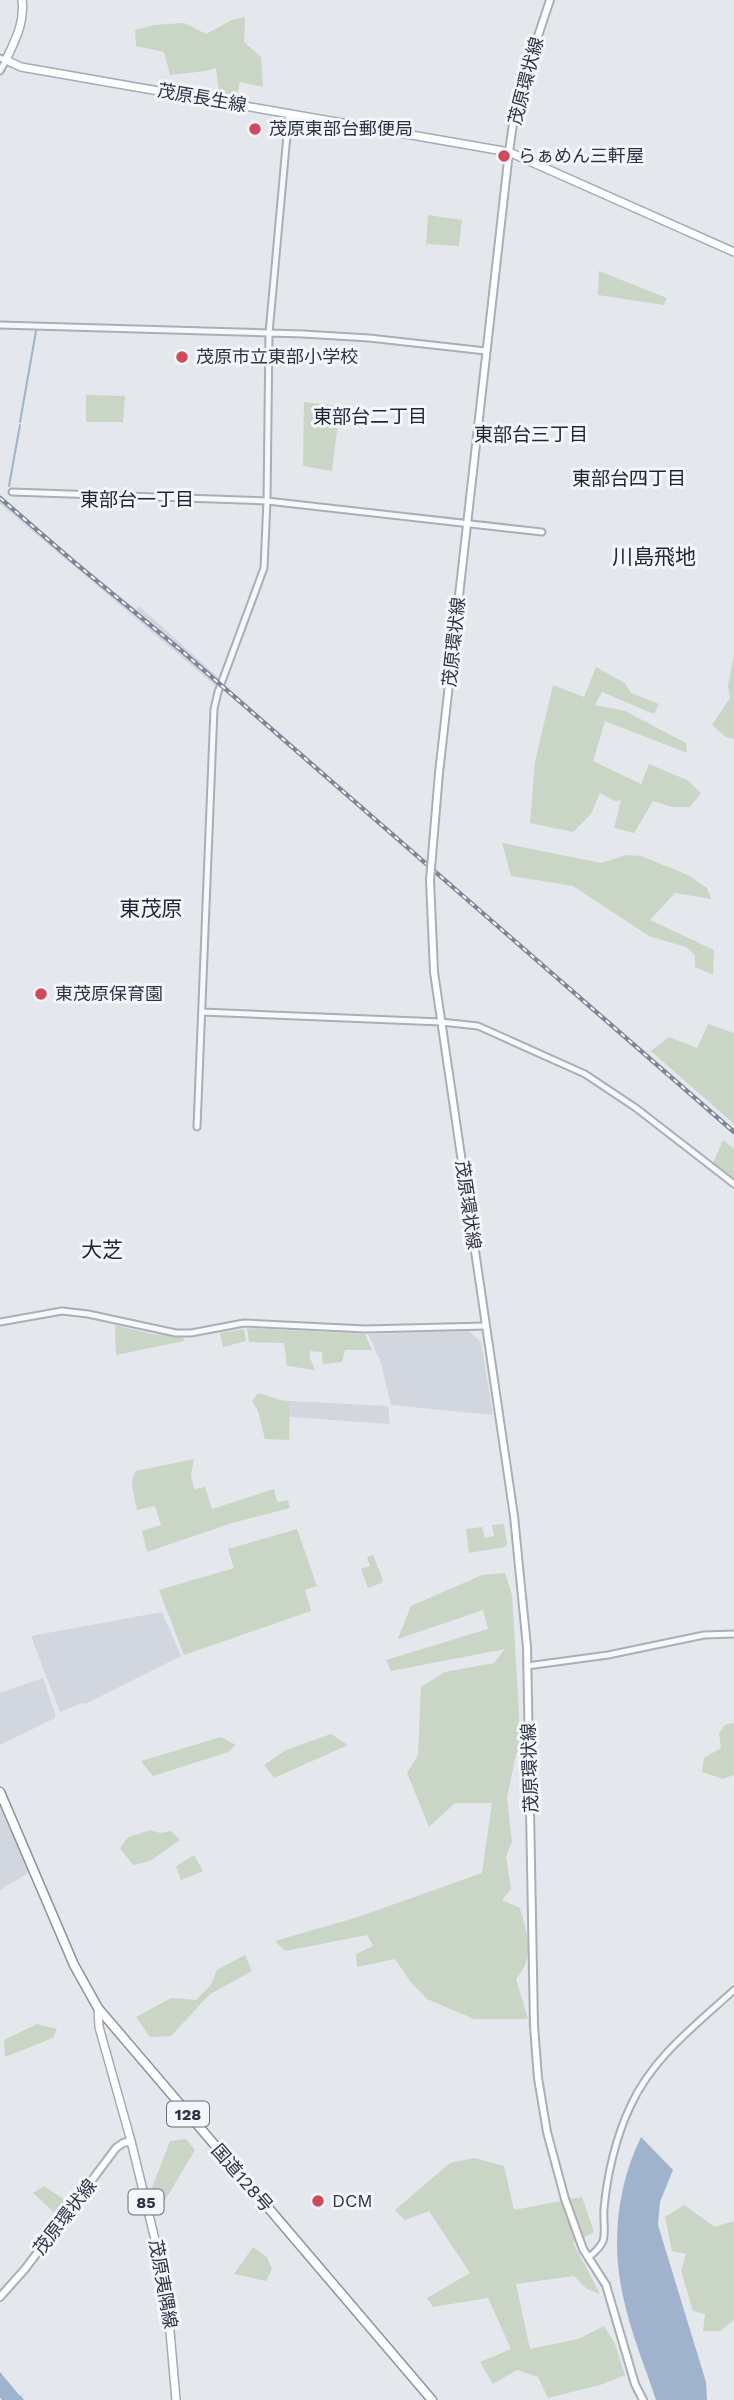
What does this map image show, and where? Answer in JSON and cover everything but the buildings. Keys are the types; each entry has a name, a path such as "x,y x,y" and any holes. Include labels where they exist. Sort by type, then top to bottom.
{"highway":[{"name":"国道128号","path":"0,1792 74,1965 98,2008 432,2400"}],"main road":[{"path":"3,59 20,31 22,0"},
{"name":"茂原環状線","path":"550,0 516,102 509,152 439,773 430,863 430,920 434,972 514,1516 527,1665 533,1993 538,2078 547,2132 565,2199 589,2257 606,2285 635,2384 643,2400"},
{"name":"茂原長生線","path":"3,59 32,70 509,152 734,252"},
{"name":"茂原夷隅線","path":"98,2008 99,2027 131,2141 166,2285 176,2400"},
{"name":"茂原環状線","path":"0,2297 25,2269 116,2148 131,2141"}],"street":[{"path":"0,71 3,59"},
{"path":"197,1127 214,709 262,577 267,501 269,333 289,113"},
{"path":"0,326 369,338 486,351"},
{"path":"12,492 267,501 542,532"},
{"path":"202,1012 442,1022 478,1026 585,1074 636,1108 734,1184"},
{"path":"0,1322 62,1311 177,1333 244,1324 365,1329 486,1326"},
{"path":"527,1665 608,1655 704,1635 734,1634"},
{"path":"589,2257 600,2247 603,2240 604,2209 611,2169 624,2119 635,2096 661,2057 734,1990"}],"shaded area":[{"path":"0,496 100,583 136,609 139,606 220,679 217,687 0,504"},
{"path":"469,1331 481,1342 493,1415 391,1405 381,1363 368,1334"},
{"path":"290,1401 388,1406 390,1424 290,1417"},
{"path":"162,1612 181,1656 85,1704 60,1712 31,1636"},
{"path":"43,1678 55,1718 0,1745 0,1693"},
{"path":"0,1806 30,1872 0,1890"}],"green space":[{"path":"245,17 244,42 261,57 263,87 240,82 236,98 220,98 216,68 170,75 164,52 136,46 135,30 154,25 184,23 206,34 232,20"},
{"path":"428,215 462,220 459,246 426,244"},
{"path":"599,271 667,298 664,305 598,295"},
{"path":"86,395 125,396 123,422 86,422"},
{"path":"304,402 340,406 332,471 303,466"},
{"path":"734,655 734,739 726,737 712,725 730,698 728,686"},
{"path":"596,667 625,683 631,693 659,704 654,714 602,692 595,705 625,711 686,743 687,753 605,721 593,761 641,784 649,764 687,780 701,793 690,807 672,807 653,801 634,833 614,828 621,800 615,801 600,793 591,814 573,832 530,823 535,762 553,685 584,697"},
{"path":"502,843 601,863 627,855 641,856 688,875 707,888 711,899 675,893 650,920 714,950 713,975 695,967 695,955 686,947 649,936 573,886 511,876"},
{"path":"708,1024 734,1033 734,1124 651,1051 669,1037 697,1048"},
{"path":"723,1140 734,1149 734,1178 713,1163"},
{"path":"115,1325 151,1334 183,1337 184,1341 116,1355"},
{"path":"247,1328 365,1334 372,1350 345,1350 342,1362 323,1364 322,1352 310,1351 315,1370 287,1366 284,1343 249,1342"},
{"path":"244,1329 246,1341 223,1347 220,1333"},
{"path":"258,1393 290,1401 289,1440 265,1439 258,1411 252,1401"},
{"path":"194,1459 191,1475 194,1489 205,1487 212,1509 274,1489 277,1502 288,1500 290,1508 232,1523 147,1552 142,1531 161,1525 155,1506 137,1510 132,1480 136,1471"},
{"path":"504,1524 507,1544 505,1547 469,1553 466,1529 482,1527 485,1538 494,1536 492,1525"},
{"path":"297,1529 317,1586 305,1590 311,1611 184,1655 159,1590 234,1568 228,1549"},
{"path":"373,1555 383,1580 368,1588 361,1569 370,1566 367,1557"},
{"path":"505,1573 512,1595 521,1748 516,1754 507,1798 512,1842 506,1856 511,1889 502,1900 520,1908 525,1927 528,1954 516,1979 528,2019 474,2019 427,1999 395,1959 357,1967 356,1954 373,1946 367,1935 285,1951 275,1941 358,1917 482,1873 492,1803 455,1803 429,1827 407,1773 418,1755 421,1687 445,1672 494,1663 505,1649 391,1671 386,1660 488,1629 483,1610 398,1639 411,1606 482,1575"},
{"path":"734,1723 734,1775 723,1779 702,1772 704,1758 721,1748 719,1733 725,1725"},
{"path":"331,1734 348,1745 274,1778 264,1765 286,1750"},
{"path":"221,1737 236,1745 228,1752 153,1776 141,1761"},
{"path":"151,1830 160,1833 171,1831 180,1840 150,1861 133,1865 120,1848 128,1837"},
{"path":"194,1855 203,1871 181,1880 176,1866"},
{"path":"245,1955 252,1971 210,1994 171,2036 150,2037 136,2017 171,1998 196,2000 211,1985 217,1970"},
{"path":"37,2024 57,2029 53,2038 5,2057 4,2040"},
{"path":"186,2139 195,2150 164,2202 150,2193 170,2141"},
{"path":"474,2158 504,2166 514,2210 582,2197 594,2232 573,2243 600,2294 587,2289 574,2276 516,2284 530,2349 578,2339 604,2326 615,2344 625,2375 603,2384 548,2398 538,2377 517,2370 493,2384 480,2362 511,2349 488,2298 433,2307 427,2298 470,2273 429,2211 405,2220 395,2210 450,2163"},
{"path":"44,2186 68,2202 57,2215 33,2193"},
{"path":"684,2205 715,2227 734,2221 734,2320 720,2331 703,2331 705,2314 693,2311 681,2271 686,2254 672,2251 665,2217"},
{"path":"253,2247 267,2257 272,2269 266,2281 234,2274"}],"water":[{"path":"641,2137 673,2170 660,2202 658,2225 706,2382 707,2400 656,2400 626,2309 617,2256 618,2215 626,2175"},
{"path":"0,2372 20,2396 26,2392 21,2396 24,2400 0,2398"}],"waterway":[{"path":"20,422 36,331"},
{"path":"9,486 20,425"}],"railway":[{"path":"0,498 183,652 734,1132"}],"place":[{"name":"茂原東部台郵便局","path":"255,129"},
{"name":"らぁめん三軒屋","path":"504,156"},
{"name":"茂原市立東部小学校","path":"182,357"},
{"name":"東茂原保育園","path":"41,994"},
{"name":"DCM","path":"318,2201"}],"district":[{"name":"東部台二丁目","path":"370,416"},
{"name":"東部台三丁目","path":"531,434"},
{"name":"東部台四丁目","path":"629,478"},
{"name":"東部台一丁目","path":"137,499"},
{"name":"川島飛地","path":"654,557"},
{"name":"東茂原","path":"151,909"},
{"name":"大芝","path":"102,1250"}]}
